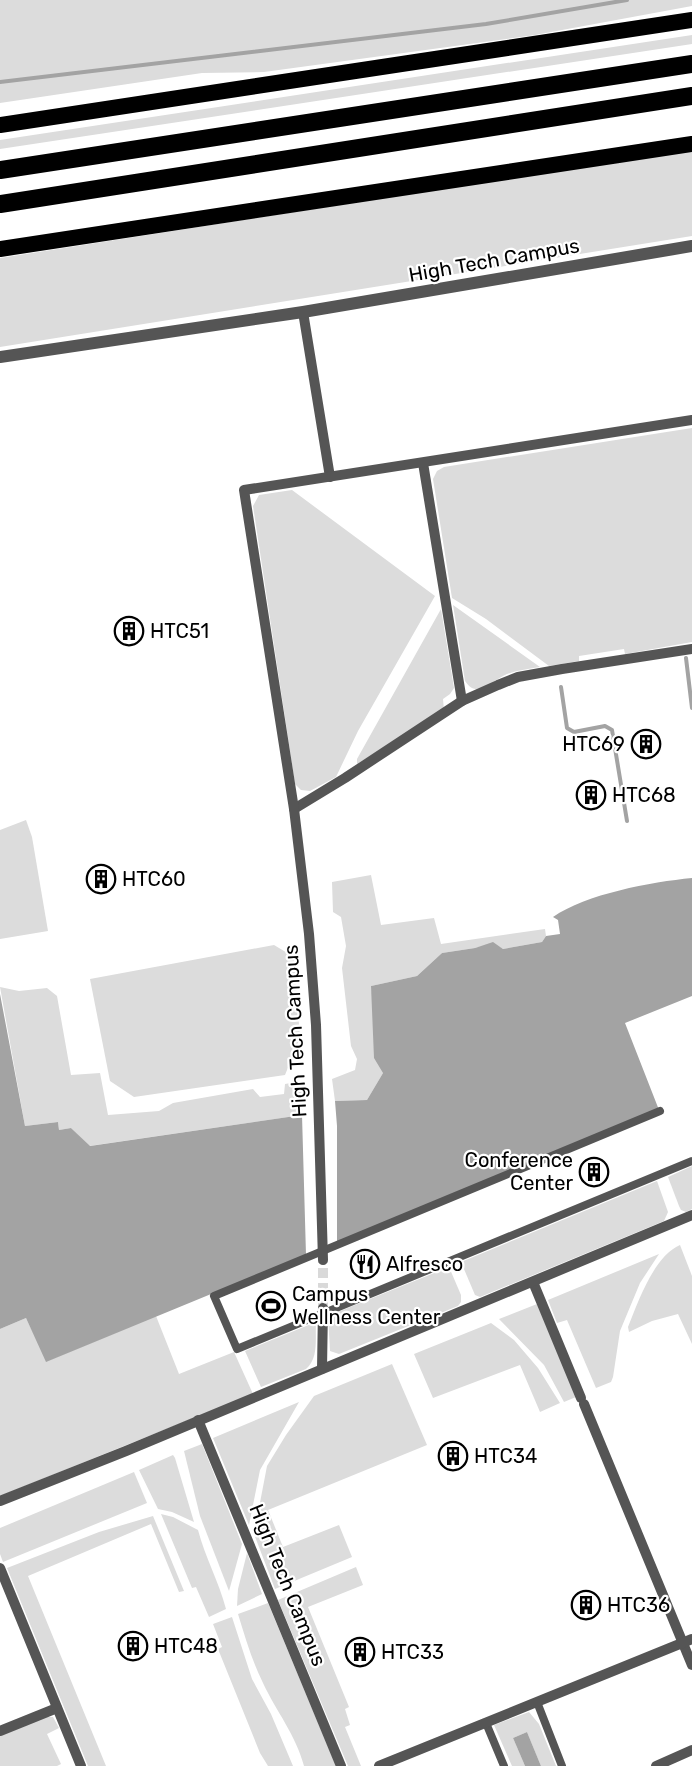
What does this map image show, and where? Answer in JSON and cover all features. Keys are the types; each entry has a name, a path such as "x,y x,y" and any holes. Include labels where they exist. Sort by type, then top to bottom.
{"highway":[{"path":"0,125 692,20"},
{"path":"0,170 692,64"},
{"path":"0,204 692,96"},
{"path":"0,249 692,144"}],"street":[{"name":"High Tech Campus","path":"0,357 303,312 692,246"},
{"path":"303,312 330,477"},
{"name":"High Tech Campus","path":"323,1256 316,1025 311,954 294,809 243,490 692,420"},
{"path":"423,463 462,701"},
{"path":"294,809 462,701 518,677 692,649"},
{"path":"660,1111 323,1256 214,1296 237,1349 323,1311 692,1161"},
{"path":"0,1500 126,1451 692,1215"},
{"path":"533,1282 582,1401 687,1641 692,1665"},
{"path":"322,1369 323,1311"},
{"name":"High Tech Campus","path":"198,1420 341,1766"},
{"path":"0,1568 81,1766"},
{"path":"379,1766 687,1641"},
{"path":"537,1702 562,1766"},
{"path":"0,1731 57,1708"},
{"path":"486,1723 504,1766"},
{"path":"656,1766 692,1750"}],"shaded area":[{"path":"0,0 692,0 692,6 535,35 264,72 202,73 0,103"},
{"path":"692,35 692,44 0,149 0,140"},
{"path":"692,150 692,236 0,347 0,258"},
{"path":"692,428 692,642 625,654 624,649 579,656 579,661 549,666 486,619 452,598 433,479 437,471 444,467"},
{"path":"292,490 435,596 358,731 336,777 310,791 301,790 295,784 253,506 259,495"},
{"path":"453,605 540,667 507,674 480,689 471,688 465,681"},
{"path":"441,609 454,688 443,699 444,710 357,764 357,759"},
{"path":"26,820 32,837 48,931 0,939 0,830"},
{"path":"371,875 381,925 434,918 441,944 545,929 546,936 542,942 503,949 493,943 442,953 417,976 371,986 383,1073 367,1100 335,1101 332,1079 355,1070 357,1059 351,1046 342,968 346,946 341,917 333,912 332,882"},
{"path":"692,878 692,996 625,1023 659,1110 337,1242 335,1101 367,1100 383,1073 374,1058 371,986 417,976 442,953 475,948 493,942 503,949 542,942 546,936 560,934 558,920 553,917 583,902 620,890"},
{"path":"274,945 294,957 300,1038 285,1075 134,1097 110,1081 90,979"},
{"path":"0,987 19,991 47,988 57,996 71,1075 100,1073 108,1115 159,1111 173,1103 253,1089 260,1097 284,1094 285,1084 303,1081 302,1115 89,1146 71,1128 59,1130 58,1122 25,1126"},
{"path":"0,994 25,1126 58,1122 59,1130 71,1128 90,1146 302,1115 306,1255 46,1362 26,1318 0,1329"},
{"path":"692,1166 692,1209 686,1212 681,1210 668,1177"},
{"path":"657,1181 668,1212 664,1221 480,1297 475,1295 461,1262"},
{"path":"680,1245 692,1276 692,1344 678,1314 652,1321 629,1332 628,1327 637,1305 655,1269 662,1259"},
{"path":"659,1254 640,1283 620,1331 611,1382 596,1388 567,1320 557,1323 548,1300"},
{"path":"449,1267 461,1295 461,1302 458,1306 339,1354 330,1351 328,1316"},
{"path":"537,1304 576,1397 564,1402 544,1365 499,1319"},
{"path":"156,1316 179,1374 234,1352 253,1394 0,1496 0,1329 26,1318 47,1361"},
{"path":"316,1322 316,1347 313,1359 306,1369 261,1387 245,1351"},
{"path":"491,1323 514,1340 538,1368 560,1403 540,1412 520,1365 433,1398 414,1354"},
{"path":"392,1364 427,1445 268,1510 283,1547 339,1525 352,1557 275,1589 254,1534 267,1466 314,1396"},
{"path":"299,1402 260,1470 249,1525 213,1438"},
{"path":"202,1444 242,1544 229,1591 200,1516 184,1451"},
{"path":"173,1455 194,1522 172,1512 158,1509 139,1470"},
{"path":"134,1472 147,1503 3,1562 0,1554 0,1528"},
{"path":"161,1514 173,1517 198,1530 226,1609 209,1617 196,1587 192,1588"},
{"path":"153,1516 184,1591 179,1592 151,1524 28,1576 106,1766 88,1766 7,1568 99,1532"},
{"path":"247,1553 262,1594 237,1606 238,1589"},
{"path":"356,1567 363,1585 308,1607 349,1707 345,1709 350,1725 345,1727 361,1766 348,1766 278,1600"},
{"path":"268,1603 336,1766 304,1766 296,1744 255,1666 238,1614"},
{"path":"232,1617 252,1679 271,1714 293,1766 268,1766 260,1753 218,1649 222,1647 213,1624"},
{"path":"529,1712 539,1724 556,1766 541,1766 527,1732 513,1738 525,1766 512,1766 494,1725"},
{"path":"45,1717 53,1717 59,1728 47,1734 61,1764 57,1766 0,1766 0,1735"},
{"path":"527,1732 541,1766 525,1766 513,1738"}],"waterway":[{"path":"0,82 486,24 627,0"},
{"path":"686,658 692,708"},
{"path":"561,687 567,728 574,732 605,726 612,730 627,821"}],"tunnel":[{"path":"323,1260 323,1308"}],"place":[{"name":"HTC51","path":"129,631"},
{"name":"HTC69","path":"646,744"},
{"name":"HTC68","path":"591,795"},
{"name":"HTC60","path":"101,879"},
{"name":"Conference Center","path":"594,1172"},
{"name":"Alfresco","path":"365,1264"},
{"name":"Campus Wellness Center","path":"271,1306"},
{"name":"HTC34","path":"453,1456"},
{"name":"HTC36","path":"586,1605"},
{"name":"HTC48","path":"133,1646"},
{"name":"HTC33","path":"360,1652"}]}
